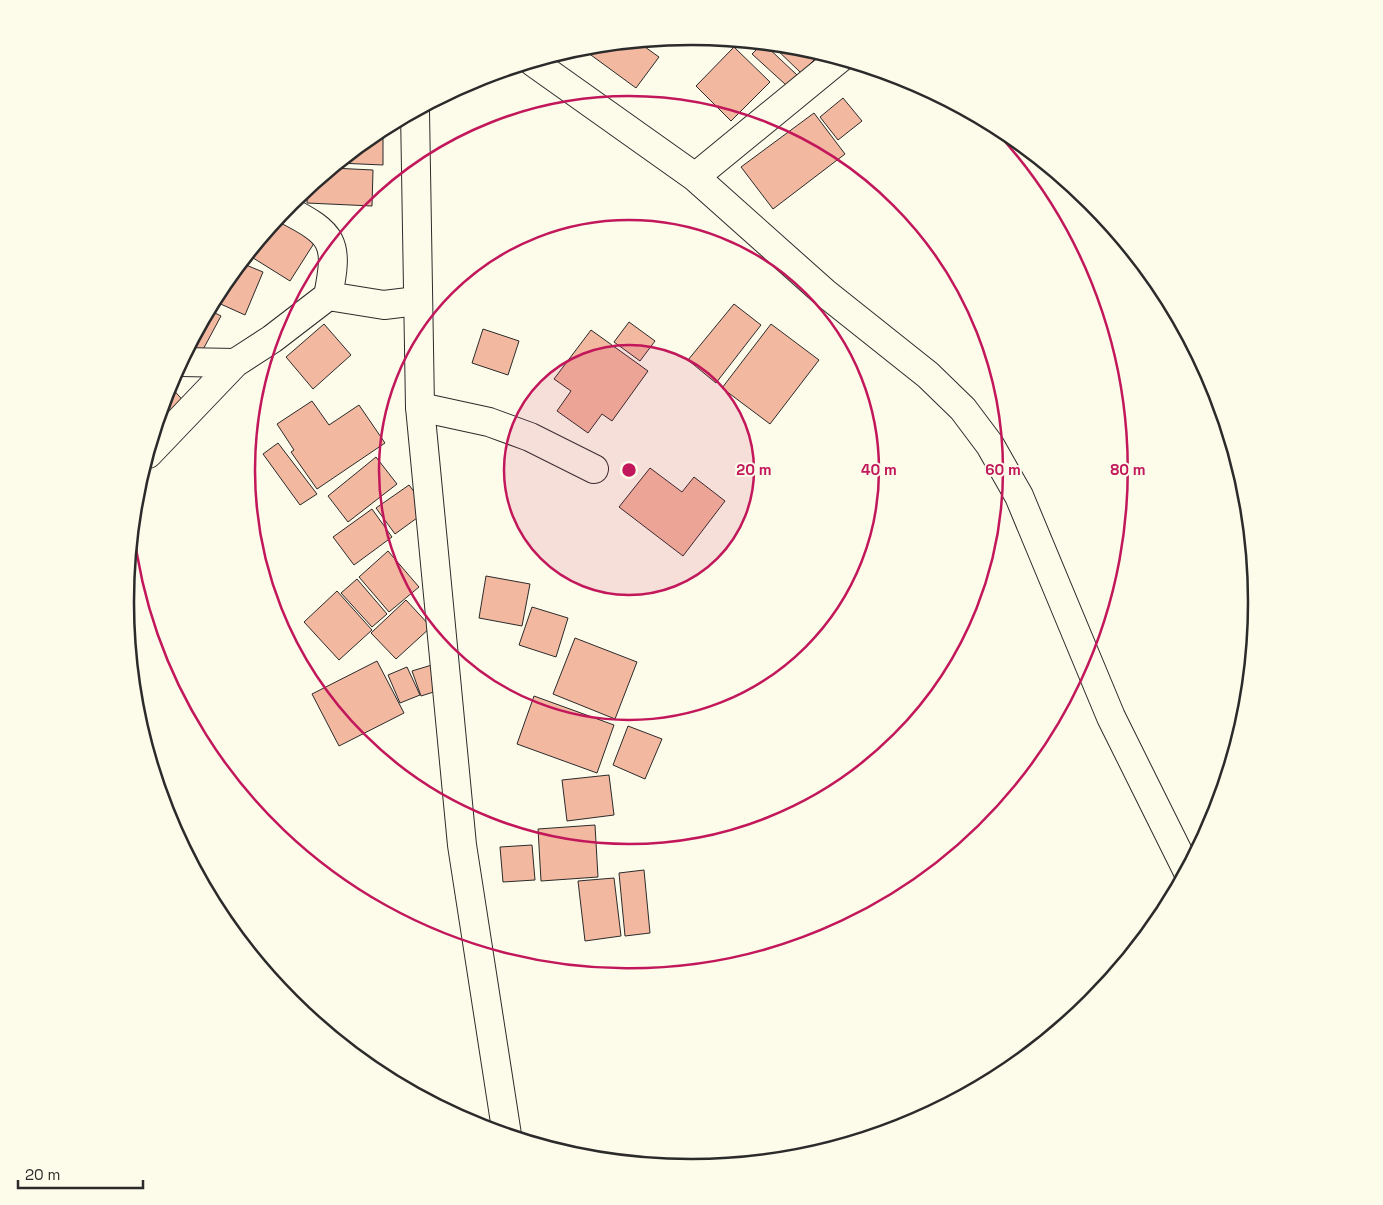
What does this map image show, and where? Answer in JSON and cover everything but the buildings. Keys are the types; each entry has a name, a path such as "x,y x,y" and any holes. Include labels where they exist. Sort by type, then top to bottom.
{"street":[{"path":"695,177 833,63"},
{"path":"539,66 695,177 825,292 928,375 963,409 990,446 1019,496 1112,717 1184,864"},
{"path":"415,119 416,301 420,407 462,845 506,1128"},
{"path":"157,444 235,362 272,339 328,296 334,265 333,249 325,234 310,222 292,213"},
{"path":"328,296 384,305 416,301"},
{"path":"188,362 235,362"},
{"path":"420,407 489,422 530,436 594,469"}]}
